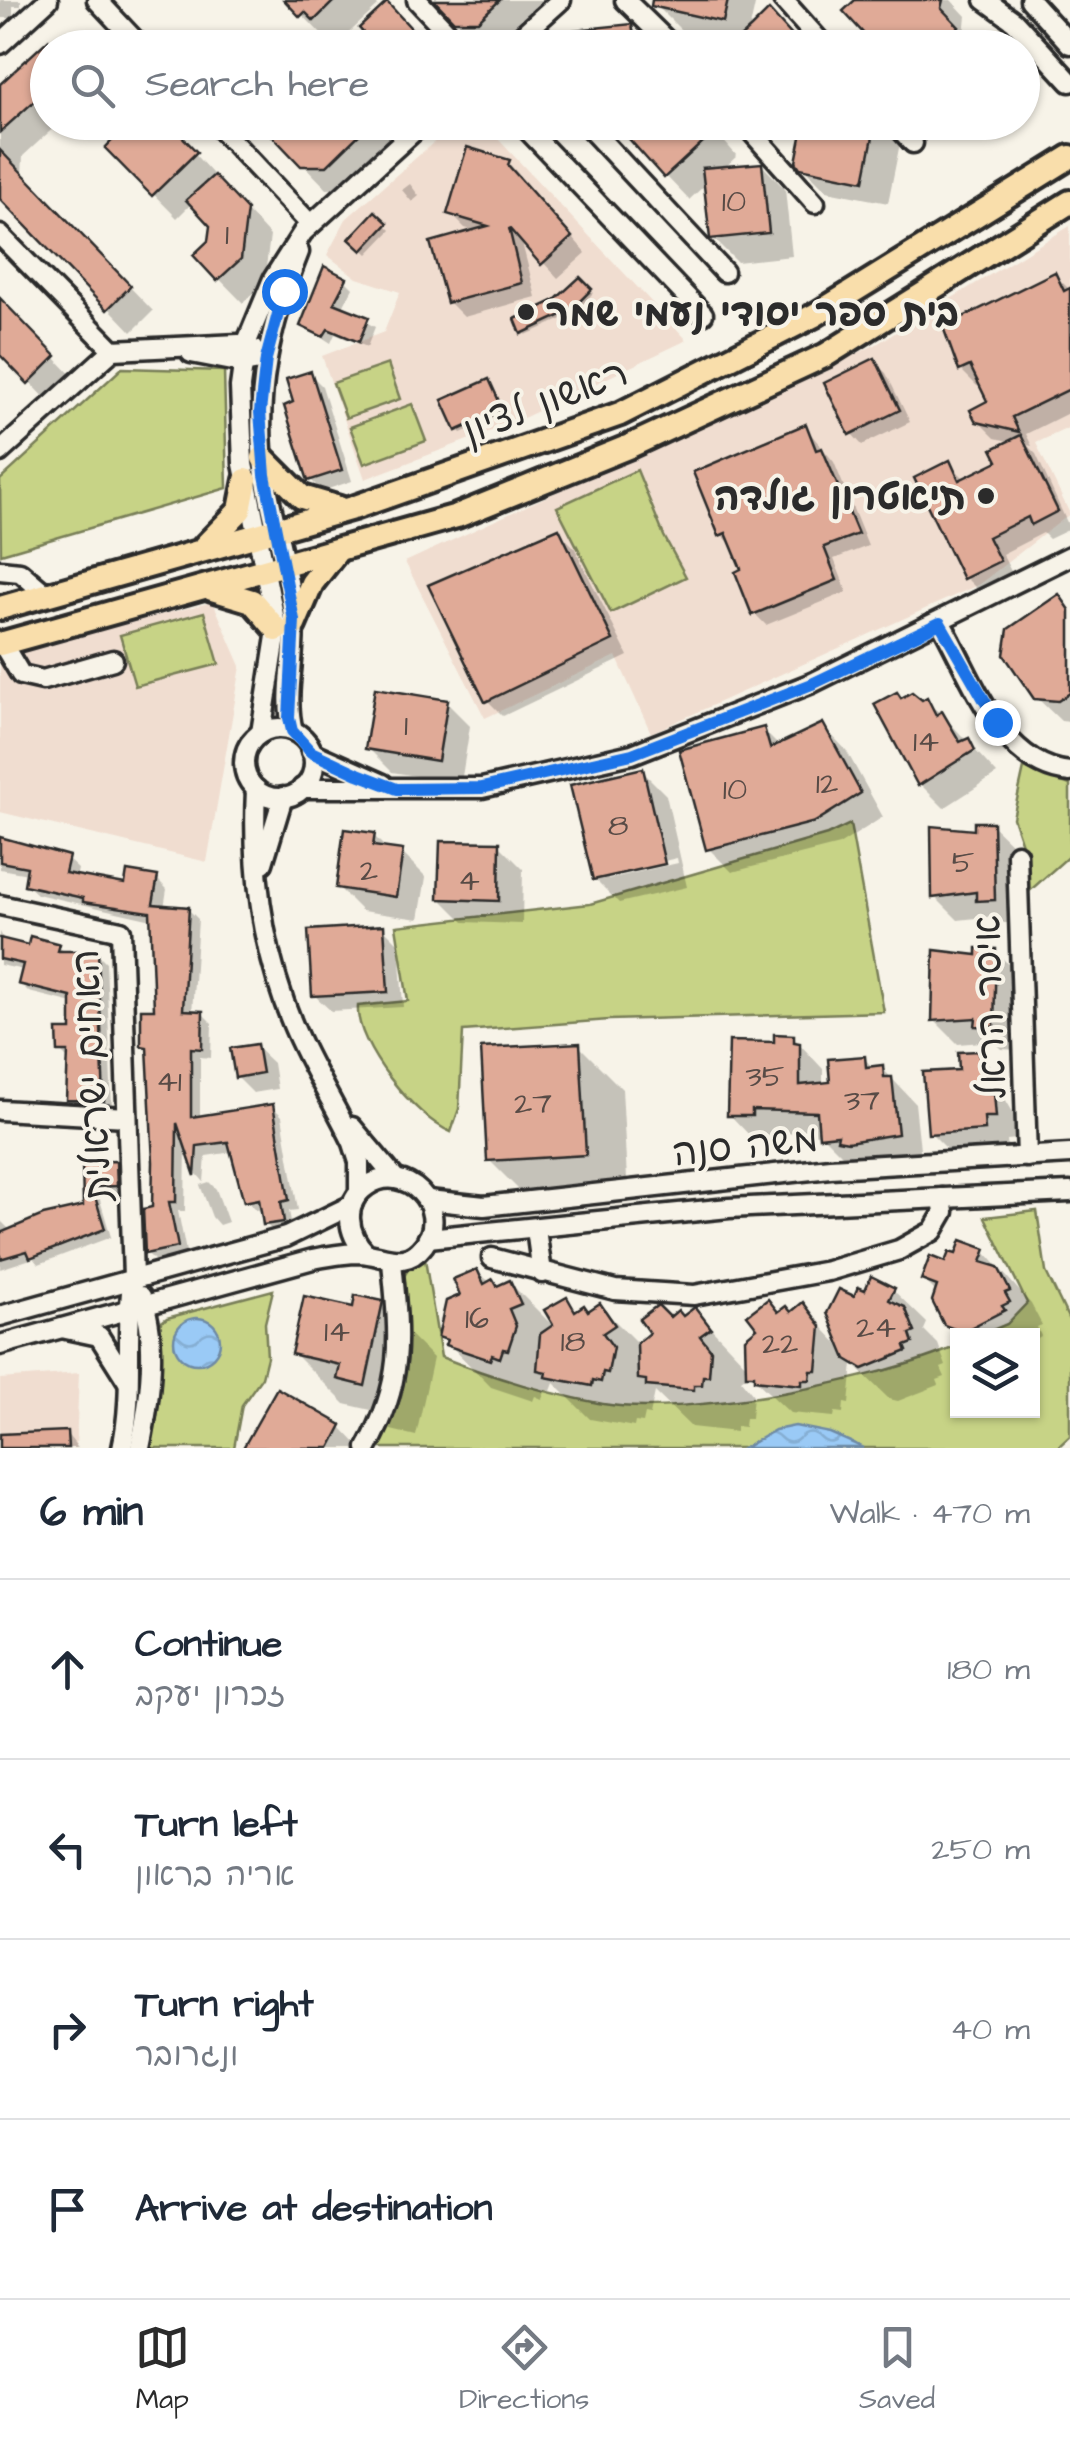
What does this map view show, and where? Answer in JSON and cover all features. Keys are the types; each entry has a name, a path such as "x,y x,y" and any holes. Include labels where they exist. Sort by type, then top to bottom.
{"main road":[{"path":"1050,172 1070,146"},
{"name":"ראשון לציון","path":"0,608 352,508 620,414 815,316 1070,157"},
{"name":"ראשון לציון","path":"1,643 457,516 630,446 826,354 1070,202"},
{"path":"263,458 286,483 314,504 352,508"},
{"path":"196,552 234,519 245,496 246,480"},
{"path":"203,588 252,601 286,628 312,583 338,550"}],"street":[{"path":"0,44 48,0"},
{"path":"97,0 125,30"},
{"path":"417,0 445,30"},
{"path":"529,30 562,0"},
{"path":"631,0 658,30"},
{"path":"783,0 810,30"},
{"path":"983,0 1022,30"},
{"path":"1030,0 1070,44"},
{"path":"1040,49 1070,82"},
{"path":"231,140 310,224"},
{"path":"292,731 286,628 276,568 246,480 240,424 244,353 272,279 310,224 404,140"},
{"path":"537,140 703,314"},
{"path":"601,140 724,272"},
{"path":"760,140 815,204"},
{"path":"910,140 913,144"},
{"path":"266,532 260,412 266,359 310,224"},
{"path":"0,235 113,350"},
{"path":"0,452 113,350 244,353 266,359"},
{"path":"256,790 283,797 302,788 482,788 632,754 812,684 1070,556"},
{"path":"0,570 20,572 47,595"},
{"path":"940,623 1013,746 1033,760 1070,772"},
{"path":"286,628 261,733 246,749 244,760 256,790 254,867 260,908 292,1023 336,1108 358,1162 351,1231 366,1253"},
{"path":"1,643 20,675 44,680 113,660"},
{"path":"261,733 282,728 292,731 311,752 397,789"},
{"path":"302,788 312,772 311,752"},
{"path":"260,908 266,841 283,797"},
{"name":"איסר הראל","path":"1017,854 1027,1157"},
{"name":"האחים ישראלית","path":"0,905 121,931 136,1305"},
{"path":"336,1108 395,1178"},
{"path":"0,1110 126,1116"},
{"name":"משה סנה","path":"428,1200 501,1204 830,1168 1070,1154"},
{"path":"0,1316 286,1237 355,1199 381,1179 408,1182 428,1200 432,1214 428,1238 418,1252 392,1262 366,1253 314,1259 0,1344"},
{"name":"משה סנה","path":"428,1238 729,1208 1070,1192"},
{"path":"492,1258 615,1290 694,1295 732,1290 828,1271 899,1250 932,1231 944,1212 942,1198"},
{"path":"536,1229 542,1273"},
{"path":"368,1448 393,1396 400,1352 392,1262"},
{"path":"122,1448 131,1390 136,1305"},
{"path":"136,1305 148,1388 140,1448"},
{"path":"50,1330 85,1330 99,1336 131,1390"}],"shaded area":[{"name":"בית ספר יסודי נעמי שמר","path":"436,140 499,140 687,340 515,422 365,479 322,356 384,332 400,292 357,278 327,255 346,219"},
{"path":"1070,226 1070,427 1036,443 1070,514 978,585 651,733 616,656 485,718 405,562 875,345"},
{"path":"213,602 241,666 207,862 0,812 0,654"},
{"path":"79,1373 76,1448 0,1448 0,1379"}],"green space":[{"path":"388,364 400,399 346,418 333,383"},
{"path":"122,368 224,371 227,488 1,554 0,480"},
{"path":"412,404 426,441 364,464 350,427"},
{"path":"637,470 686,577 611,613 557,507"},
{"path":"204,612 219,664 135,686 120,635"},
{"path":"1024,768 1070,785 1070,855 1024,896 1023,847 1013,818"},
{"path":"850,824 884,1012 609,1020 463,1031 459,1109 451,1132 405,1096 366,1040 358,1006 408,1001 396,926 590,904 827,835"},
{"path":"1037,1211 1046,1272 1070,1322 1070,1436 1057,1448 379,1448 401,1397 408,1355 402,1279 423,1247 441,1357 541,1390 603,1404 682,1406 834,1383 950,1349 950,1418 1040,1418 1040,1328 998,1328 1007,1324 1027,1303 985,1217"},
{"path":"273,1290 265,1323 267,1357 262,1377 242,1405 234,1448 147,1448 154,1328 167,1318"}],"water":[{"path":"197,1318 213,1325 220,1341 213,1357 197,1364 181,1357 174,1341 181,1325"},
{"path":"795,1426 830,1433 864,1448 744,1448 775,1430"}],"building":[{"path":"284,0 335,0 314,21 305,12 300,17"},
{"path":"434,0 500,0 478,21 454,21"},
{"path":"652,0 728,0 723,22 651,6"},
{"path":"855,0 943,0 941,8 959,27 860,30 843,11"},
{"path":"387,2 413,30 361,30"},
{"path":"769,10 787,30 749,30"},
{"path":"632,24 633,30 573,30"},
{"path":"30,56 30,105 0,132 0,84"},
{"path":"113,140 185,140 197,152 152,196 105,148"},
{"path":"276,140 354,140 327,166 301,166"},
{"path":"630,140 705,140 664,178"},
{"path":"800,140 872,140 864,181 800,168 796,162"},
{"path":"467,147 510,160 508,165 572,237 541,265 509,228 522,283 447,303 430,242 488,226 447,214"},
{"path":"0,150 131,286 107,310 0,199"},
{"path":"762,163 769,233 710,239 702,168"},
{"path":"214,175 247,210 241,259 217,281 193,255 208,241 210,226 186,200"},
{"path":"375,211 388,223 362,251 349,239"},
{"path":"324,266 347,278 334,303 369,317 359,342 328,329 323,337 300,326"},
{"path":"1055,272 1064,291 1070,288 1070,389 1012,417 1019,432 976,422 970,410 987,401 970,366 959,371 943,327"},
{"path":"580,277 592,289 580,301 566,313 521,334 515,319 555,300"},
{"path":"0,298 56,356 28,384 0,355"},
{"path":"875,358 900,410 849,435 824,383"},
{"path":"311,371 342,470 308,481 284,406 293,402 286,379"},
{"path":"489,379 503,410 456,431 442,400"},
{"path":"806,424 816,450 822,448 858,534 824,547 837,580 752,615 735,572 741,569 726,533 719,536 693,472"},
{"name":"תיאטרון גולדה","path":"1021,435 1058,511 1031,525 1028,517 988,537 1000,561 963,579 914,478 950,460 959,480 998,461 992,449"},
{"path":"559,528 613,640 485,702 428,585"},
{"path":"1059,594 1070,610 1070,693 1058,701 1034,699 1004,655 1008,629"},
{"path":"375,688 448,700 438,761 365,749"},
{"path":"897,692 901,698 912,692 922,700 927,697 936,715 942,711 960,742 969,738 975,750 918,786 874,704"},
{"path":"823,723 861,793 815,822 706,850 679,750 764,727 770,748"},
{"path":"643,768 665,864 593,880 570,785"},
{"path":"974,822 993,822 995,900 976,901 976,892 932,898 931,826 974,830"},
{"path":"344,829 375,833 373,846 403,850 396,897 336,888"},
{"path":"0,837 69,856 65,873 125,884 127,871 158,876 153,904 189,907 183,1010 203,1011 202,1049 191,1048 191,1117 273,1104 289,1200 281,1202 284,1222 263,1225 259,1199 244,1202 228,1142 197,1146 195,1176 177,1123 176,1202 169,1202 178,1247 145,1254 143,1209 152,1207 153,1162 147,1047 141,1046 141,1009 154,1009 150,912 83,902 83,898 24,885 27,867 0,862"},
{"path":"440,841 500,842 499,901 438,899"},
{"path":"384,925 388,992 312,996 308,930"},
{"path":"30,936 60,944 58,951 98,951 104,1101 66,1100 68,1052 58,1052 57,1030 71,1030 71,997 18,984 23,964 0,959 0,938 28,945"},
{"path":"977,948 996,949 994,1027 975,1026 976,1018 932,1021 934,950 977,955"},
{"path":"774,1034 794,1035 794,1042 800,1043 800,1085 830,1082 828,1059 865,1056 866,1067 883,1065 884,1077 892,1077 898,1134 848,1142 837,1140 838,1135 819,1137 817,1112 752,1110 752,1116 727,1116 729,1041 774,1042"},
{"path":"580,1043 586,1155 487,1161 481,1048"},
{"path":"257,1044 262,1073 235,1078 230,1048"},
{"path":"979,1051 981,1078 988,1078 989,1093 994,1093 996,1117 984,1117 985,1130 928,1134 923,1072 959,1070 958,1052"},
{"path":"116,1161 117,1186 92,1187 105,1229 30,1258 27,1251 0,1259 0,1233 43,1215 83,1206 82,1162"},
{"path":"961,1240 986,1249 981,1262 998,1267 1010,1291 1005,1293 1010,1302 1002,1306 1005,1310 970,1328 944,1325 932,1301 937,1286 921,1280 930,1256 945,1262 949,1252 956,1254"},
{"path":"477,1269 484,1284 493,1279 497,1286 510,1280 521,1304 509,1309 516,1326 508,1350 503,1349 500,1358 492,1355 490,1360 445,1345 447,1340 438,1337 446,1301 460,1295 453,1279"},
{"path":"871,1276 895,1288 889,1300 905,1307 915,1332 910,1334 913,1343 905,1346 907,1351 863,1369 846,1359 827,1313 839,1289 854,1296 858,1287 865,1290"},
{"path":"355,1295 383,1301 365,1386 337,1379 340,1365 291,1354 304,1296 353,1307"},
{"path":"567,1297 575,1311 584,1305 588,1311 600,1303 615,1325 603,1333 613,1347 608,1373 603,1372 601,1382 593,1380 592,1386 545,1377 546,1372 537,1370 540,1334 553,1325 544,1310"},
{"path":"768,1299 778,1312 786,1306 791,1312 803,1302 821,1326 817,1371 811,1371 810,1380 802,1380 802,1385 754,1380 754,1375 746,1375 745,1338 757,1328 747,1315"},
{"path":"658,1305 670,1317 678,1310 683,1316 695,1307 711,1328 700,1336 711,1350 709,1376 703,1376 702,1385 694,1385 694,1390 646,1386 646,1380 638,1379 637,1343 649,1333 639,1319"},
{"path":"277,1388 342,1425 330,1448 243,1448"},
{"path":"67,1431 68,1448 0,1448 0,1434"}],"place":[{"name":"בית ספר יסודי נעמי שמר","path":"526,312"},
{"name":"תיאטרון גולדה","path":"986,496"}],"route":[{"path":"284,291 266,359 261,430 265,475 294,620 289,718 292,731 311,752 397,789 428,792 482,788 632,754 812,684 940,623 997,722"}]}
